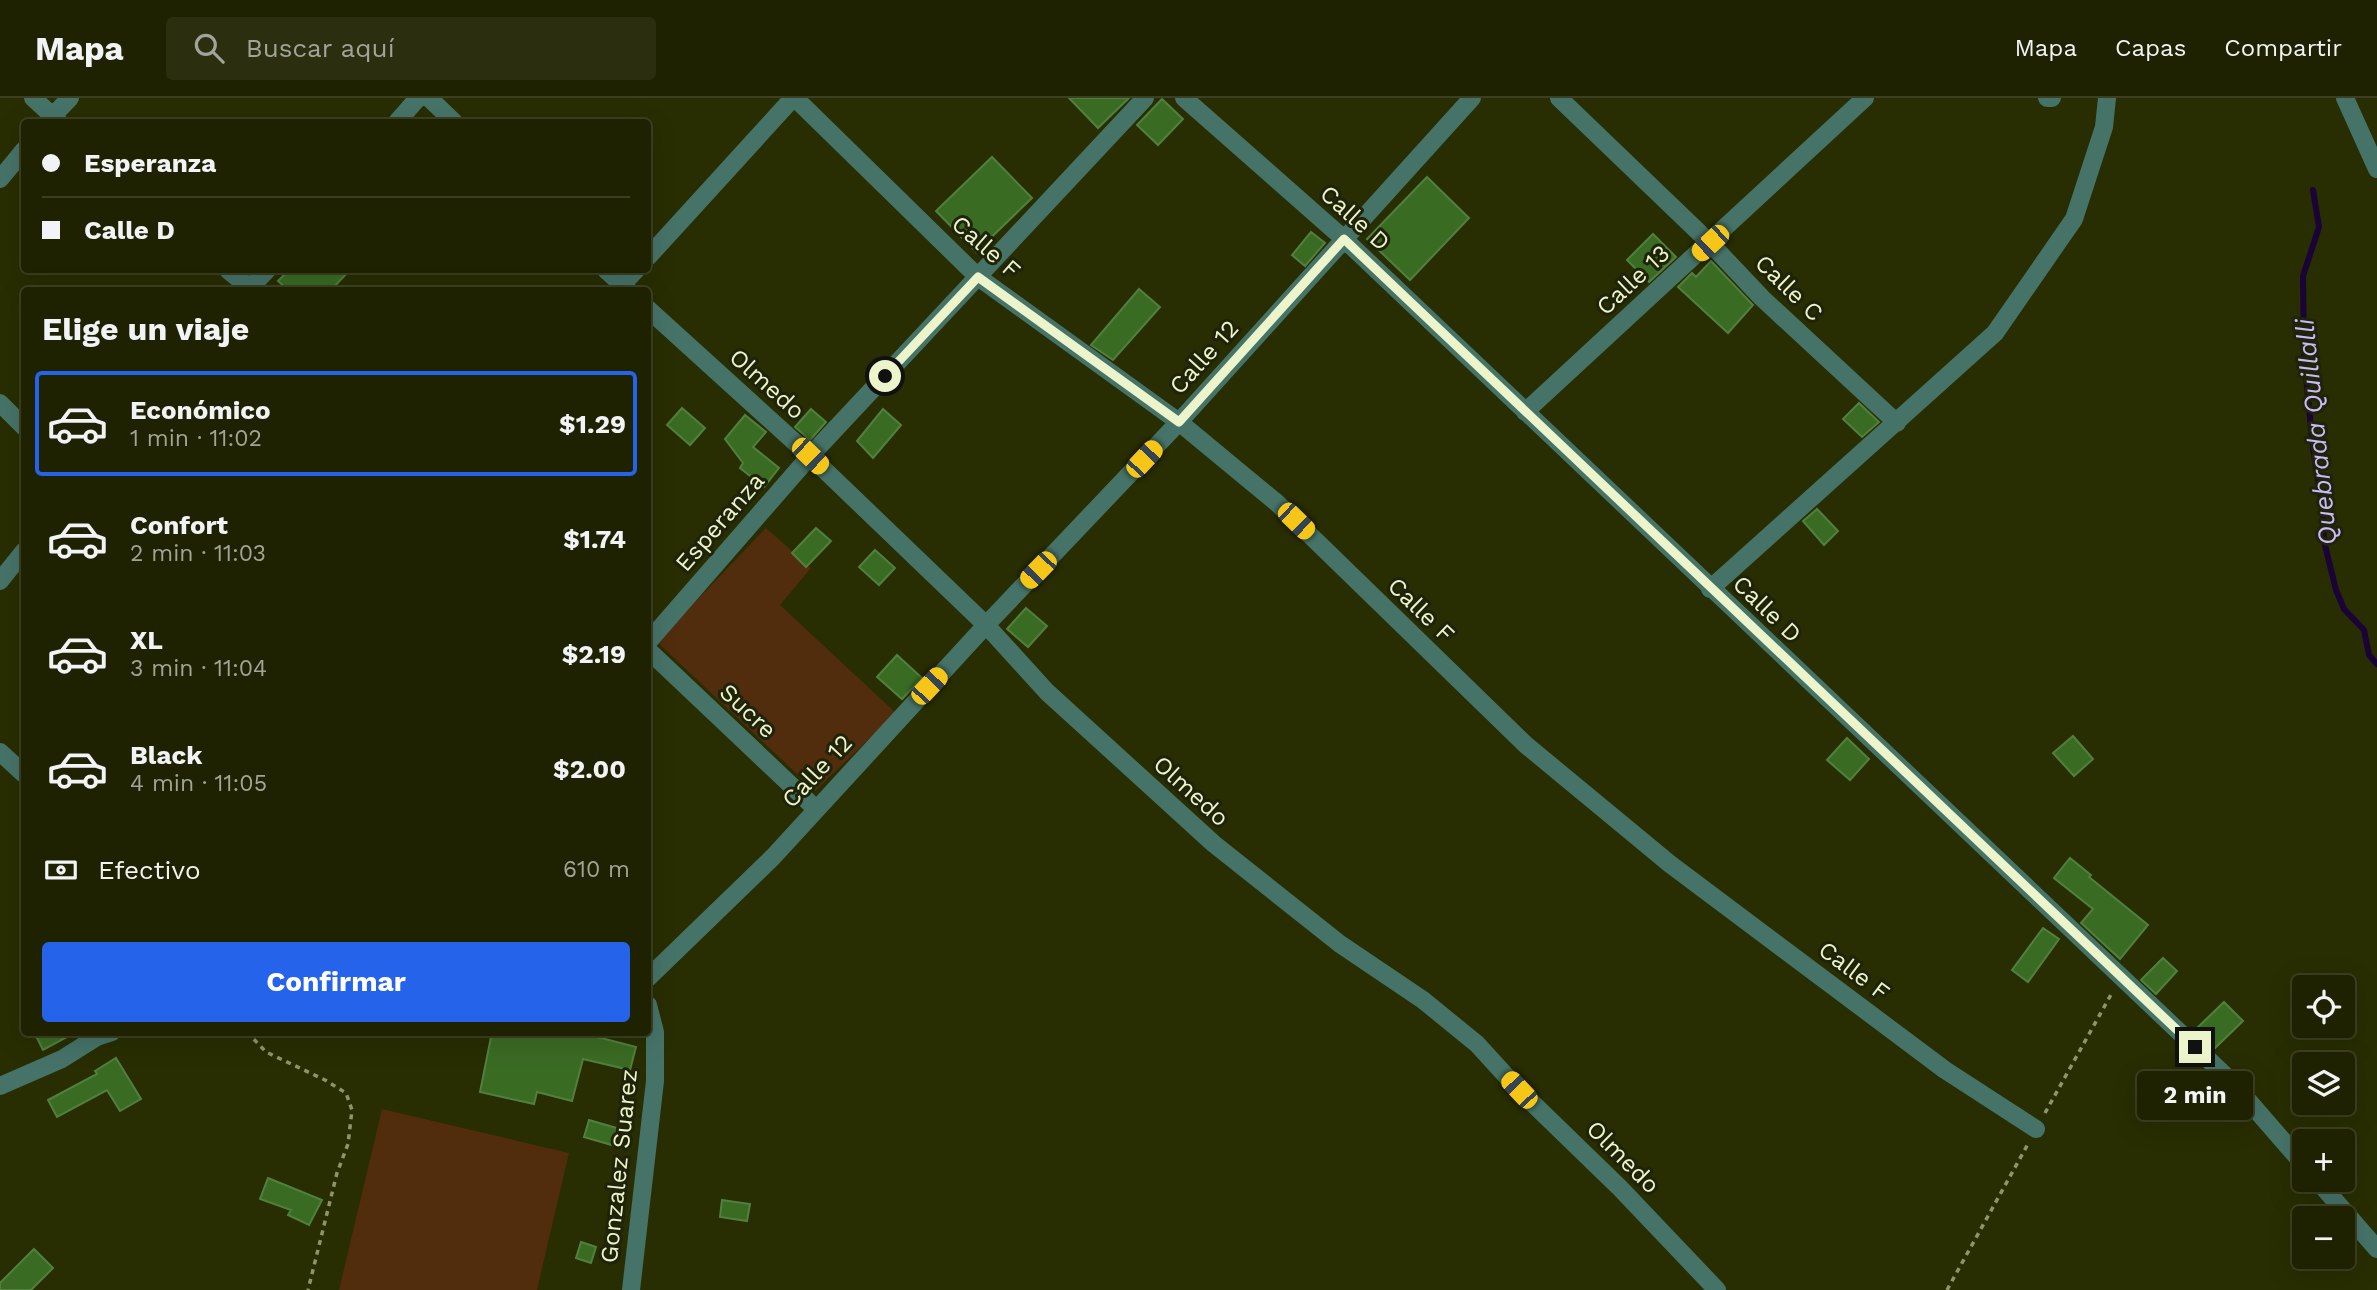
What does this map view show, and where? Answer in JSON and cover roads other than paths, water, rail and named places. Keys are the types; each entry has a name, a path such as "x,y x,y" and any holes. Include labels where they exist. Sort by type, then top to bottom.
{"street":[{"path":"33,98 51,119"},
{"path":"54,119 70,98"},
{"path":"400,119 418,98"},
{"path":"429,98 451,119"},
{"path":"651,254 794,98"},
{"name":"Calle F","path":"794,98 978,277 1179,422 1277,503 1526,745 1670,864 1945,1070 2036,1129"},
{"name":"Esperanza","path":"651,639 810,456 1145,98"},
{"name":"Calle D","path":"1184,98 1344,239 2232,1082 2292,1151"},
{"name":"Calle 12","path":"651,975 773,857 815,808 1179,422 1472,98"},
{"name":"Calle C","path":"1559,98 1710,243 1762,298 1896,423"},
{"name":"Calle 13","path":"1525,412 1865,98"},
{"path":"1710,589 1995,333 2074,219 2104,127 2107,98"},
{"path":"2345,98 2377,169"},
{"path":"0,179 21,154"},
{"path":"231,273 247,287"},
{"path":"253,287 264,273"},
{"path":"609,273 620,287"},
{"name":"Olmedo","path":"651,312 810,456 986,625 1047,692 1214,845 1340,944 1423,1000 1477,1044 1717,1290"},
{"path":"0,403 21,424"},
{"path":"0,581 21,555"},
{"name":"Sucre","path":"651,653 815,808"},
{"path":"0,752 21,771"},
{"name":"Gonzalez Suarez","path":"631,1290 655,1082 655,1032 651,1017"},
{"path":"0,1086 62,1059 100,1036"},
{"path":"2327,1192 2377,1249"}],"waterway":[{"name":"Quebrada Quillalli","path":"2313,190 2319,227 2303,276 2304,355 2313,449 2323,510 2324,541 2336,590 2344,609 2364,630 2369,655 2377,664"}]}
